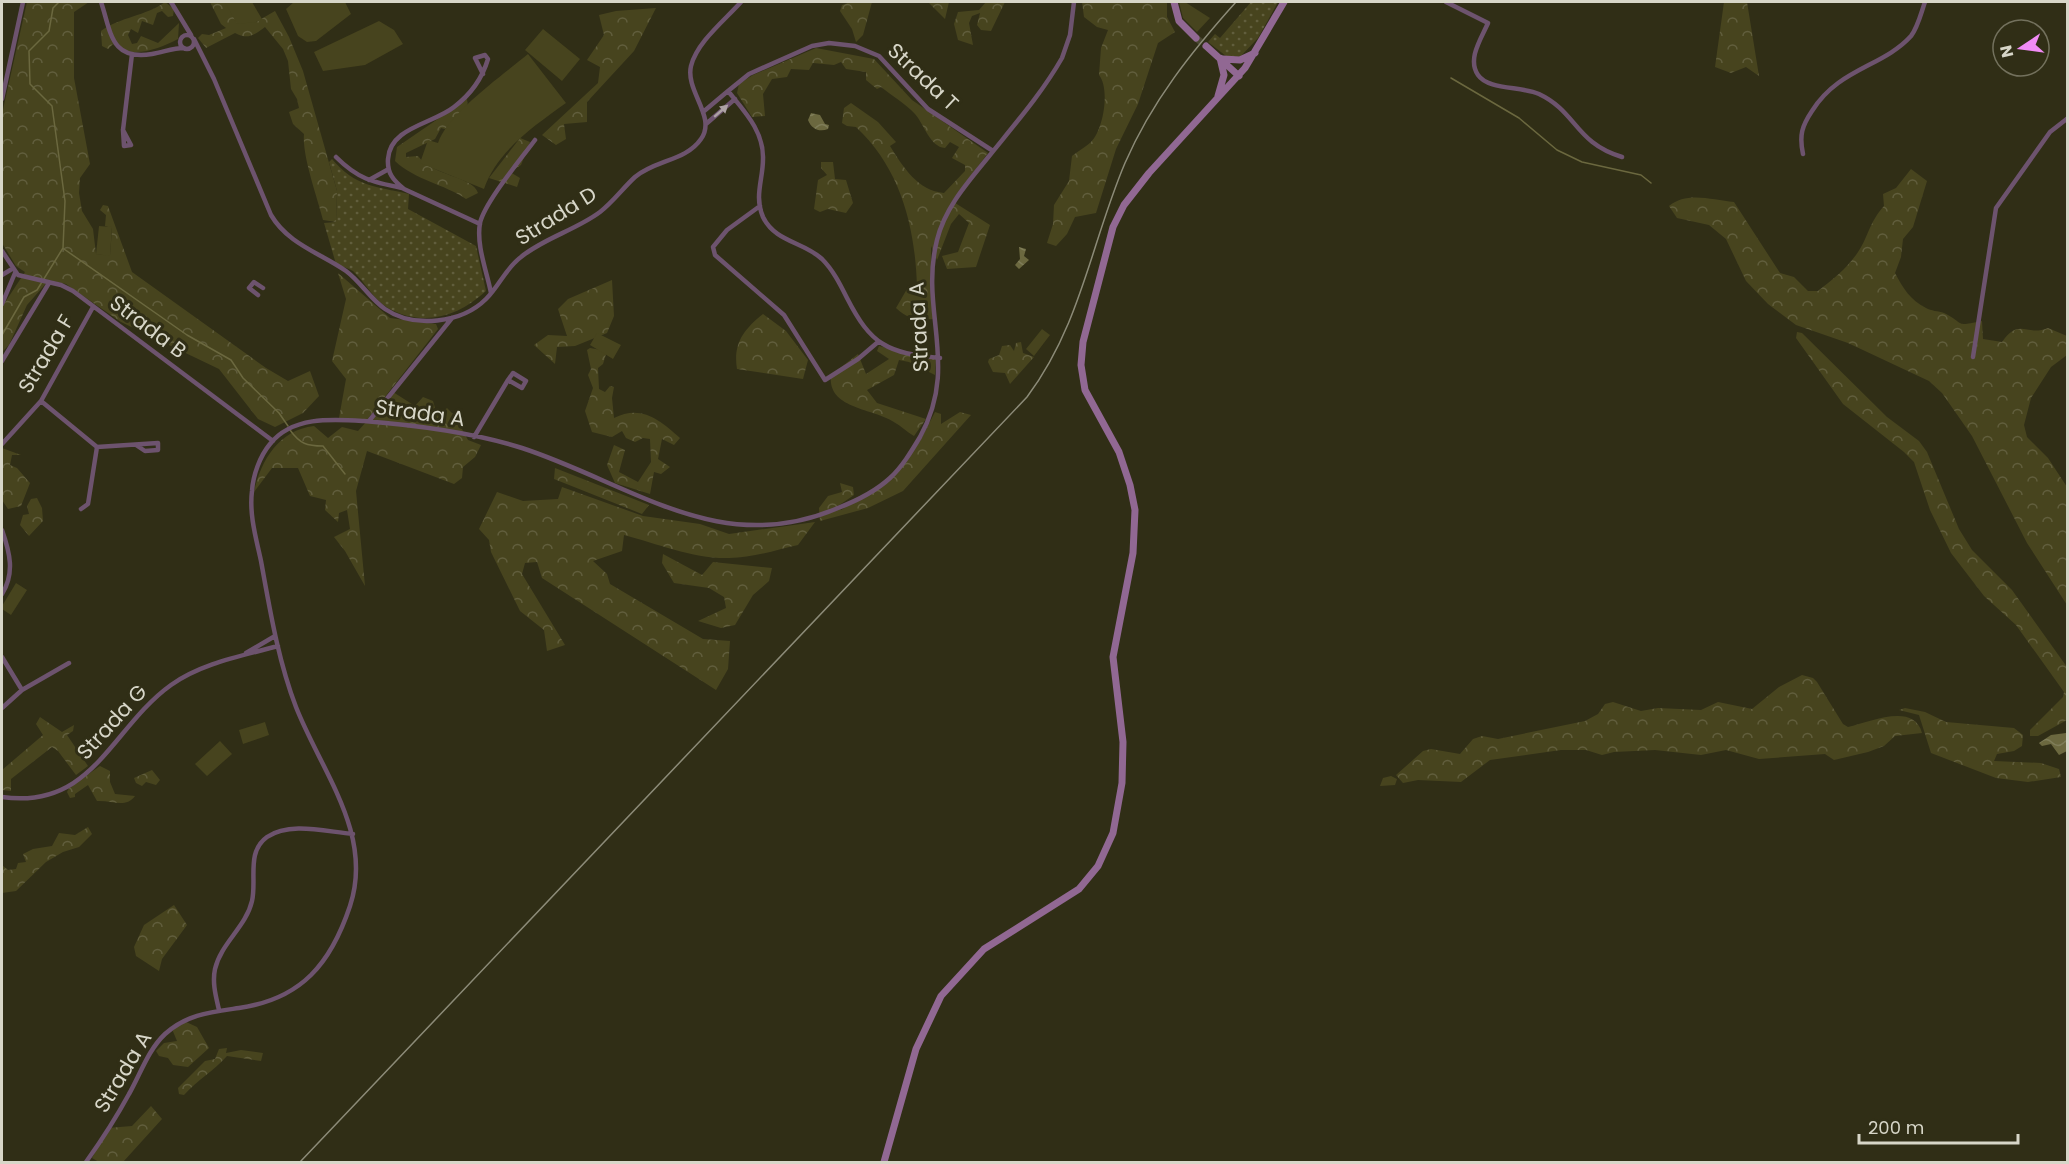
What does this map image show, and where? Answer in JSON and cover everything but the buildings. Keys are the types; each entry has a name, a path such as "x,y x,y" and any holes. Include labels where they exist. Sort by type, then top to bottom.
{"main road":[{"path":"1174,2 1179,21 1196,38"},
{"path":"884,1162 916,1049 941,996 984,949 1079,889 1098,866 1113,833 1119,803 1123,753 1113,657 1132,562 1135,510 1130,485 1119,452 1085,390 1081,365 1083,342 1118,215 1149,173 1239,76 1257,51 1284,2"},
{"path":"1206,46 1239,76"},
{"path":"1220,58 1235,62 1257,51"},
{"path":"1216,100 1224,75 1220,58"}],"street":[{"path":"2,99 23,2"},
{"path":"101,2 113,40 120,48 132,54 155,54 168,49 182,38 192,38 192,46 168,49"},
{"name":"Strada D","path":"171,2 209,70 271,214 283,231 346,272 379,305 390,312 416,320 437,321 452,318 477,306 491,293 507,270 523,254 600,212 645,170 690,150 704,135 706,124"},
{"path":"735,99 706,124 691,86 692,62 699,50 741,2"},
{"name":"Strada A","path":"86,1162 128,1097 158,1041 187,1019 219,1010 264,1003 288,993 309,978 325,960 337,940 354,892 357,862 353,834 297,711 278,646 251,499 258,467 273,441 290,429 325,419 369,421 474,437 532,452 704,519 746,527 788,525 848,504 876,489 897,471 914,447 930,416 938,388 940,358 933,279 937,240 953,203 1062,58 1071,35 1074,2"},
{"path":"1446,2 1488,23 1474,59 1475,70 1482,80 1492,85 1515,87 1542,96 1563,110 1589,142 1601,150 1622,157"},
{"path":"1803,154 1801,130 1818,101 1832,86 1909,38 1917,25 1925,2"},
{"name":"Strada D","path":"180,18 182,38 186,48 199,55 209,70"},
{"name":"Strada T","path":"703,112 749,74 812,46 829,43 855,46 879,56 927,109 993,151"},
{"path":"123,130 132,54"},
{"path":"404,189 387,170 388,152 397,138 407,130 453,108 476,86 483,74"},
{"path":"728,91 754,124 761,144 763,160 758,188 760,206 765,220 776,233 811,251 826,263 863,328 878,342 906,352 940,358"},
{"path":"1972,357 1996,208 2050,132 2067,118"},
{"path":"491,293 481,243 480,224 485,211 535,141"},
{"path":"336,157 352,172 365,180 404,189 480,224"},
{"path":"376,181 387,170"},
{"path":"760,206 723,235 713,247 715,255 784,315 825,380 840,372 878,342"},
{"path":"2,252 14,271"},
{"path":"2,275 14,271"},
{"path":"2,304 14,271"},
{"name":"Strada B","path":"14,271 44,282 67,287 273,441"},
{"path":"2,360 44,282"},
{"path":"258,295 249,288 254,282 263,288"},
{"name":"Strada F","path":"2,443 41,400 93,307"},
{"name":"Strada D","path":"369,421 452,318"},
{"path":"474,437 508,380"},
{"path":"41,400 97,447 136,445"},
{"path":"81,509 88,504 97,447"},
{"path":"2,531 10,562 8,580 2,594"},
{"name":"Strada G","path":"243,655 263,641 276,636"},
{"name":"Strada G","path":"2,797 39,797 76,782 95,768 149,704 169,686 191,674 243,655 278,646"},
{"path":"2,657 22,690"},
{"path":"2,708 22,690 69,663"},
{"path":"219,1010 215,970 221,953 249,910 253,896 254,858 259,844 272,835 288,830 353,834"}],"green space":[{"path":"27,2 89,2 74,12 74,78 90,164 80,178 79,193 82,211 93,229 96,254 110,255 112,228 105,226 106,215 100,210 103,205 108,206 132,272 266,368 288,381 310,371 319,396 303,413 275,427 258,419 219,369 121,322 66,284 49,280 27,305 9,345 2,352 2,307 25,272 16,266 2,243 2,114"},
{"path":"165,2 174,9 173,16 168,17 162,11 157,13 153,25 142,21 138,33 131,29 128,35 132,44 137,43 141,36 158,43 179,23 178,39 154,49 137,52 120,49 113,44 108,49 102,46 101,31 108,26 158,7"},
{"path":"210,2 225,2 256,22 275,11 303,71 337,191 336,222 323,220 308,165 304,134 293,124 289,112 299,108 291,89 288,61 283,49 265,27 251,36 235,33 206,48 198,38 202,34 209,35 226,28 221,24"},
{"path":"225,2 252,2 262,19 237,24"},
{"path":"294,2 345,2 351,14 316,41 307,42 298,36 286,9"},
{"path":"851,2 872,2 863,35 856,42 852,29 840,11 842,5"},
{"path":"928,2 949,2 945,19"},
{"path":"986,2 1005,2 991,31 981,30 977,25 980,13 972,16 969,23 973,45 958,40 954,24 958,12 979,10"},
{"path":"1082,2 1167,2 1167,17 1175,32 1158,43 1138,104 1116,149 1096,213 1075,217 1067,234 1056,246 1047,243 1053,224 1054,205 1069,181 1072,156 1096,136 1104,109 1104,89 1099,75 1101,48 1108,30 1097,27 1084,17"},
{"path":"1179,2 1185,2 1210,18 1197,32 1183,18"},
{"path":"1251,2 1278,2 1258,38 1240,57 1226,56 1208,42 1215,34 1220,38"},
{"path":"1724,2 1747,2 1759,76 1746,67 1731,73 1715,67"},
{"path":"656,8 634,51 587,102 587,122 564,124 566,139 556,145 542,135 598,83 600,67 587,60 604,35 599,15 616,11"},
{"path":"379,21 394,30 403,44 365,65 323,71 314,52"},
{"path":"543,29 580,59 562,81 525,50"},
{"path":"816,48 874,59 912,100 988,153 952,201 990,225 976,267 947,269 942,256 958,252 969,223 959,214 951,224 937,260 931,246 932,301 935,319 914,318 896,308 907,289 917,286 909,221 895,180 884,161 856,127 842,123 844,108 851,103 878,122 896,142 890,146 906,170 926,188 944,193 965,171 965,165 952,158 959,147 950,142 945,148 935,144 915,114 907,107 881,87 877,89 866,80 866,72 846,69 841,62 834,65 813,63 809,70 791,69 787,77 772,79 763,94 765,116 752,117 737,93 739,84 753,75"},
{"path":"528,54 566,103 529,130 507,151 490,175 484,189 420,163 428,140 438,143 443,132 464,107"},
{"path":"467,99 468,110 445,129 441,128 435,139 406,153 406,157 418,156 433,168 475,187 478,193 466,199 411,173 395,161 397,147"},
{"path":"520,138 530,142 521,165 510,172 520,178 517,187 489,178"},
{"path":"332,159 349,175 366,184 409,194 408,209 476,246 486,291 476,300 453,313 428,318 401,314 383,305 353,271 336,264 324,223 336,222 337,191 329,162"},
{"path":"821,162 833,162 835,179 846,180 853,203 846,213 828,209 820,212 814,209 818,180 827,175 821,168"},
{"path":"1911,169 1927,181 1913,227 1903,239 1901,257 1895,273 1911,297 1920,305 1944,313 1961,323 1982,321 1983,339 2002,342 2008,335 2019,329 2048,328 2067,336 2067,355 2051,367 2031,398 2024,425 2027,437 2048,458 2067,487 2067,605 2027,543 1972,436 1942,393 1929,381 1848,343 1796,325 1768,304 1746,281 1726,239 1709,225 1677,218 1669,206 1676,201 1692,198 1734,202 1780,273 1794,277 1808,291 1818,291 1843,270 1856,255 1884,206 1883,194 1896,188"},
{"path":"99,226 112,227 110,256 96,254"},
{"path":"338,273 390,318 436,324 438,329 366,421 339,418 346,379 332,361 346,299"},
{"path":"612,280 614,316 607,333 575,346 557,347 555,364 534,345 548,335 567,336 558,309 568,299"},
{"path":"763,314 786,331 808,360 803,379 737,369 737,352 741,338"},
{"path":"1042,329 1050,335 1034,356 1026,349"},
{"path":"1797,332 1802,333 1887,417 1919,441 1927,452 1959,529 1972,550 2012,590 2067,667 2067,720 2038,736 2030,736 2030,730 2063,697 2064,692 2016,625 1984,596 1951,553 1930,510 1914,462 1843,404 1796,338"},
{"path":"597,333 621,345 613,359 590,345"},
{"path":"1021,342 1023,353 1034,357 1010,384 1005,373 993,372 988,362 989,359 999,355 1002,346 1010,345 1014,351 1016,343"},
{"path":"879,346 936,359 935,375 909,362 899,360 894,375 867,390 877,403 926,419 914,436 885,417 843,401 836,395 832,386 831,375 858,354 866,374 889,359 877,351"},
{"path":"590,348 607,351 603,364 598,368 599,389 605,392 610,386 614,387 612,398 614,418 624,414 641,413 665,425 680,438 674,445 662,439 658,459 670,467 661,474 654,472 650,494 615,483 607,465 614,445 625,450 619,472 638,482 651,462 650,439 643,438 635,442 626,438 622,431 612,437 592,432 585,411 593,388 588,375 591,369 587,350"},
{"path":"393,392 415,406 423,397 433,401 435,408 443,412 447,408 454,415 468,440 481,445 475,457 463,467 462,478 454,484 367,451 356,491 365,586 345,551 334,537 350,529 347,510 339,513 338,522 325,510 326,500 310,496 298,468 272,468 254,492 261,469 281,440 302,429 314,426 328,438 342,427 358,431"},
{"path":"935,412 941,414 941,424 960,412 971,415 903,491 868,508 820,521 819,508 828,496 842,492 840,483 853,487 854,495 838,506 841,510 889,481 920,441"},
{"path":"2,448 21,455 12,455 10,465 17,468 30,483 21,506 8,509 2,500"},
{"path":"555,468 649,505 642,514 554,479"},
{"path":"562,487 643,516 700,524 729,534 815,522 798,545 738,558 703,556 624,535 622,551 593,561 607,574 610,584 703,639 730,641 728,669 716,690 542,578 537,562 525,563 522,574 565,645 547,651 544,630 520,611 491,552 489,540 479,529 497,492 523,501 558,499"},
{"path":"37,498 42,508 43,521 29,536 20,525 23,515 29,514 27,506 31,499"},
{"path":"663,554 702,575 713,562 772,568 769,581 753,595 735,625 721,628 698,621 726,608 724,597 709,588 674,583 662,563"},
{"path":"16,583 27,590 11,615 2,609 2,606"},
{"path":"1802,675 1813,678 1817,682 1843,724 1848,727 1890,716 1901,716 1910,718 1922,733 1895,736 1884,746 1834,760 1825,754 1759,759 1726,750 1701,755 1655,750 1614,752 1602,755 1586,750 1561,750 1490,760 1461,782 1418,780 1403,783 1396,775 1423,751 1431,749 1460,754 1473,739 1482,736 1498,739 1585,721 1598,714 1605,704 1613,702 1641,711 1658,708 1701,710 1718,702 1752,709 1779,687"},
{"path":"1905,708 1925,712 1946,722 2014,728 2023,735 2022,746 2014,751 1997,754 1994,761 2041,763 2059,769 2061,777 2028,782 1996,778 1931,753 1919,715 1899,710"},
{"path":"40,717 62,732 74,725 73,731 67,735 88,766 76,775 58,751 52,747 11,779 11,791 2,790 2,770 43,735 36,724"},
{"path":"265,722 269,735 243,744 239,730"},
{"path":"220,741 232,754 207,776 195,764"},
{"path":"100,766 110,771 110,782 115,794 135,796 123,803 97,801 88,785 75,794 75,797 70,798 67,792 69,788"},
{"path":"152,770 160,780 156,785 146,782 142,786 136,783 134,778"},
{"path":"1391,776 1397,779 1395,785 1380,786 1383,778"},
{"path":"88,827 92,834 79,847 63,852 46,862 16,891 2,893 2,865 8,870 16,869 18,863 26,862 23,854 33,849 52,846 59,833 75,835"},
{"path":"174,905 187,925 162,959 159,971 136,956 134,947 144,925"},
{"path":"184,1021 197,1027 209,1048 188,1067 173,1065 168,1058 159,1056 156,1051 164,1043 177,1041 172,1029"},
{"path":"227,1048 226,1053 241,1050 263,1053 261,1061 227,1056 184,1095 179,1094 178,1088 205,1061 215,1059 219,1049"},
{"path":"151,1106 162,1119 123,1162 99,1162 92,1158 108,1128 132,1126"}],"water":[{"path":"811,113 820,115 825,124 829,125 828,129 814,128 808,120"},
{"path":"1019,247 1026,249 1024,256 1029,260 1019,269 1015,265 1020,259"},
{"path":"2066,733 2067,751 2059,755 2051,744 2042,746 2039,743 2051,735"}],"waterway":[{"path":"2,335 24,297 37,290 63,248 65,201 52,106 30,84 29,51 49,31 53,8 59,2"},
{"path":"1451,78 1519,118 1557,150 1582,162 1641,175 1651,183"},
{"path":"64,249 187,335 231,360 243,378 279,413 288,426"},
{"path":"290,430 304,443 323,446 345,474"}],"tunnel":[{"path":"1196,38 1206,46"}],"railway":[{"path":"300,1162 1027,397 1045,370 1073,312 1113,193 1136,140 1174,78 1236,2"}]}
